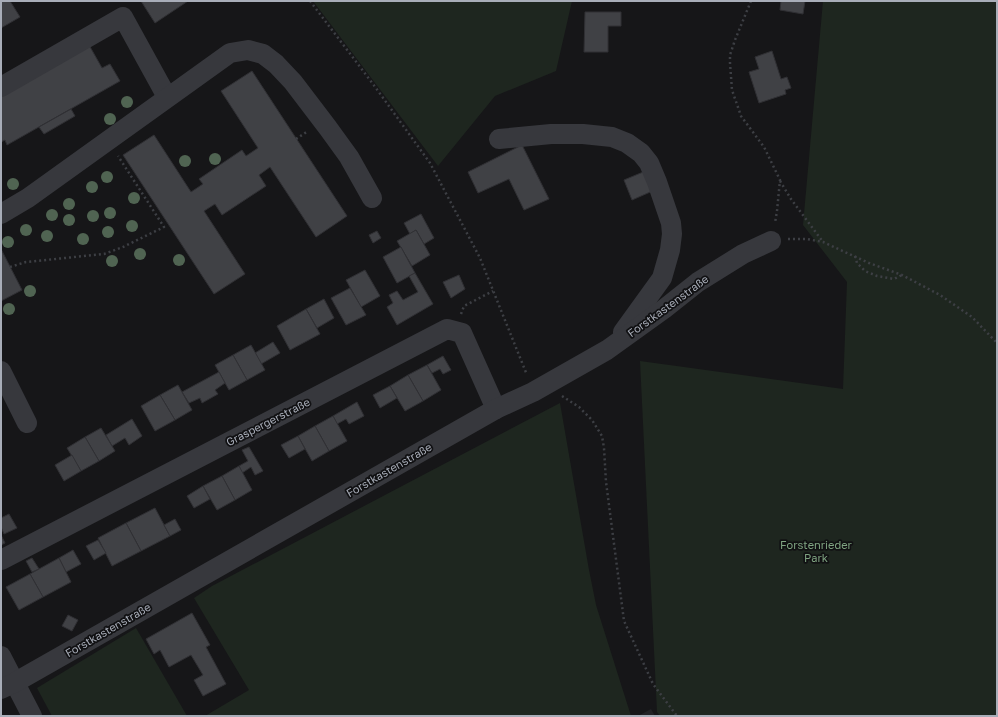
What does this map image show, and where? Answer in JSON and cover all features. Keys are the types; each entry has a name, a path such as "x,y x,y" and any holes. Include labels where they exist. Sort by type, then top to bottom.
{"street":[{"path":"1,87 123,17 167,97"},
{"path":"1,214 28,198 230,53 248,50 263,54 276,64 292,82 349,157 372,198"},
{"path":"499,139 551,134 612,136 627,143 641,153 649,163 671,223 672,234 670,250 662,278 620,336 616,344"},
{"name":"Forstkastenstraße","path":"8,686 496,409 540,388 607,350 664,310 698,282 743,254 771,240"},
{"name":"Graspergerstraße","path":"1,560 447,329 462,333 496,409"},
{"path":"1,371 27,423"},
{"path":"1,656 8,686 32,716"}],"path":[{"path":"310,1 373,84 430,163 480,258 493,291 540,388 555,392 570,400 592,420 602,436 606,482 624,621 654,684 677,716"},
{"path":"751,1 730,55 732,90 741,116 764,147 791,199 823,242"},
{"path":"107,140 164,227"},
{"path":"780,180 777,211 771,240 789,238 823,242 869,263 902,275 940,295 972,317 997,343"},
{"path":"10,267 26,262 104,254 169,225"},
{"path":"854,256 857,263 865,271 877,276 894,279 902,275"},
{"path":"464,306 493,291"}],"shaded area":[{"path":"651,709 655,716 638,716"}],"green space":[{"path":"313,1 572,1 556,71 495,96 438,166"},
{"name":"Forstenrieder Park","path":"823,1 997,1 997,716 660,716 657,712 640,361 843,389 847,282 803,225"},
{"path":"560,403 596,605 631,716 205,716 249,690 194,598 212,586"},
{"path":"136,628 187,716 52,716 37,688"}],"building":[{"path":"1,1 10,1 20,17 1,28"},
{"path":"141,1 188,1 155,23"},
{"path":"781,1 805,1 803,14 780,10"},
{"path":"585,12 621,12 621,26 608,26 608,52 584,52"},
{"path":"89,45 102,68 110,64 120,81 7,145 5,140 1,142 1,95"},
{"path":"772,51 781,79 787,77 791,88 785,90 786,94 759,103 749,72 759,69 755,57"},
{"path":"252,71 347,216 316,237 270,167 259,175 266,186 222,215 215,204 204,211 245,274 214,294 123,155 154,135 191,192 203,184 199,179 242,150 246,156 258,148 221,91"},
{"path":"71,109 75,116 44,134 39,127"},
{"path":"522,145 549,199 524,210 509,179 478,193 468,172"},
{"path":"648,170 657,189 632,200 624,180"},
{"path":"421,214 434,238 424,244 416,230 410,234 404,223"},
{"path":"416,230 430,255 412,266 397,241"},
{"path":"377,231 381,238 373,243 369,235"},
{"path":"401,247 415,273 397,283 383,257"},
{"path":"1,249 22,290 1,301"},
{"path":"365,270 380,296 361,307 346,280"},
{"path":"415,273 433,304 397,325 387,307 393,303 389,295 397,291 403,300 418,292 409,276"},
{"path":"459,275 465,289 451,298 443,282"},
{"path":"350,288 366,315 346,325 331,298"},
{"path":"324,299 334,318 317,328 306,309"},
{"path":"306,309 320,334 290,350 277,326"},
{"path":"273,342 280,353 261,364 255,353"},
{"path":"251,345 265,370 247,380 233,355"},
{"path":"233,355 247,380 229,390 215,365"},
{"path":"443,356 451,370 443,374 440,369 432,373 427,365"},
{"path":"427,365 441,390 423,401 408,375"},
{"path":"219,372 225,383 215,390 218,394 202,403 200,398 189,403 182,392"},
{"path":"408,375 423,401 405,411 390,386"},
{"path":"178,385 192,410 175,420 160,395"},
{"path":"390,386 397,398 380,408 373,395"},
{"path":"160,395 175,420 155,431 141,406"},
{"path":"357,402 364,416 349,424 346,419 337,424 333,416"},
{"path":"333,416 347,441 329,451 315,426"},
{"path":"132,419 142,436 129,445 125,438 112,446 106,435"},
{"path":"315,426 329,451 312,461 298,436"},
{"path":"101,428 115,451 99,461 85,437"},
{"path":"298,436 305,449 289,458 281,445"},
{"path":"85,437 99,461 81,471 67,448"},
{"path":"249,447 263,471 255,475 251,467 242,473 239,466 248,461 242,450"},
{"path":"72,455 81,471 64,481 55,465"},
{"path":"239,466 252,490 235,500 222,476"},
{"path":"222,476 235,500 217,510 203,486"},
{"path":"203,486 210,499 194,508 187,496"},
{"path":"155,508 170,536 141,551 126,523"},
{"path":"9,514 17,528 4,534 1,527 1,518"},
{"path":"175,519 181,530 170,536 164,525"},
{"path":"126,523 141,551 112,566 98,538"},
{"path":"1,535 5,543 1,545"},
{"path":"98,540 106,553 94,560 86,546"},
{"path":"73,550 81,564 66,572 59,558"},
{"path":"32,558 39,569 32,572 26,561"},
{"path":"59,558 71,582 43,597 30,574"},
{"path":"30,574 43,597 19,610 6,587"},
{"path":"192,613 210,645 206,647 226,684 203,696 194,680 203,675 191,655 169,667 160,650 154,654 146,639"},
{"path":"68,615 78,620 72,631 62,626"}]}
